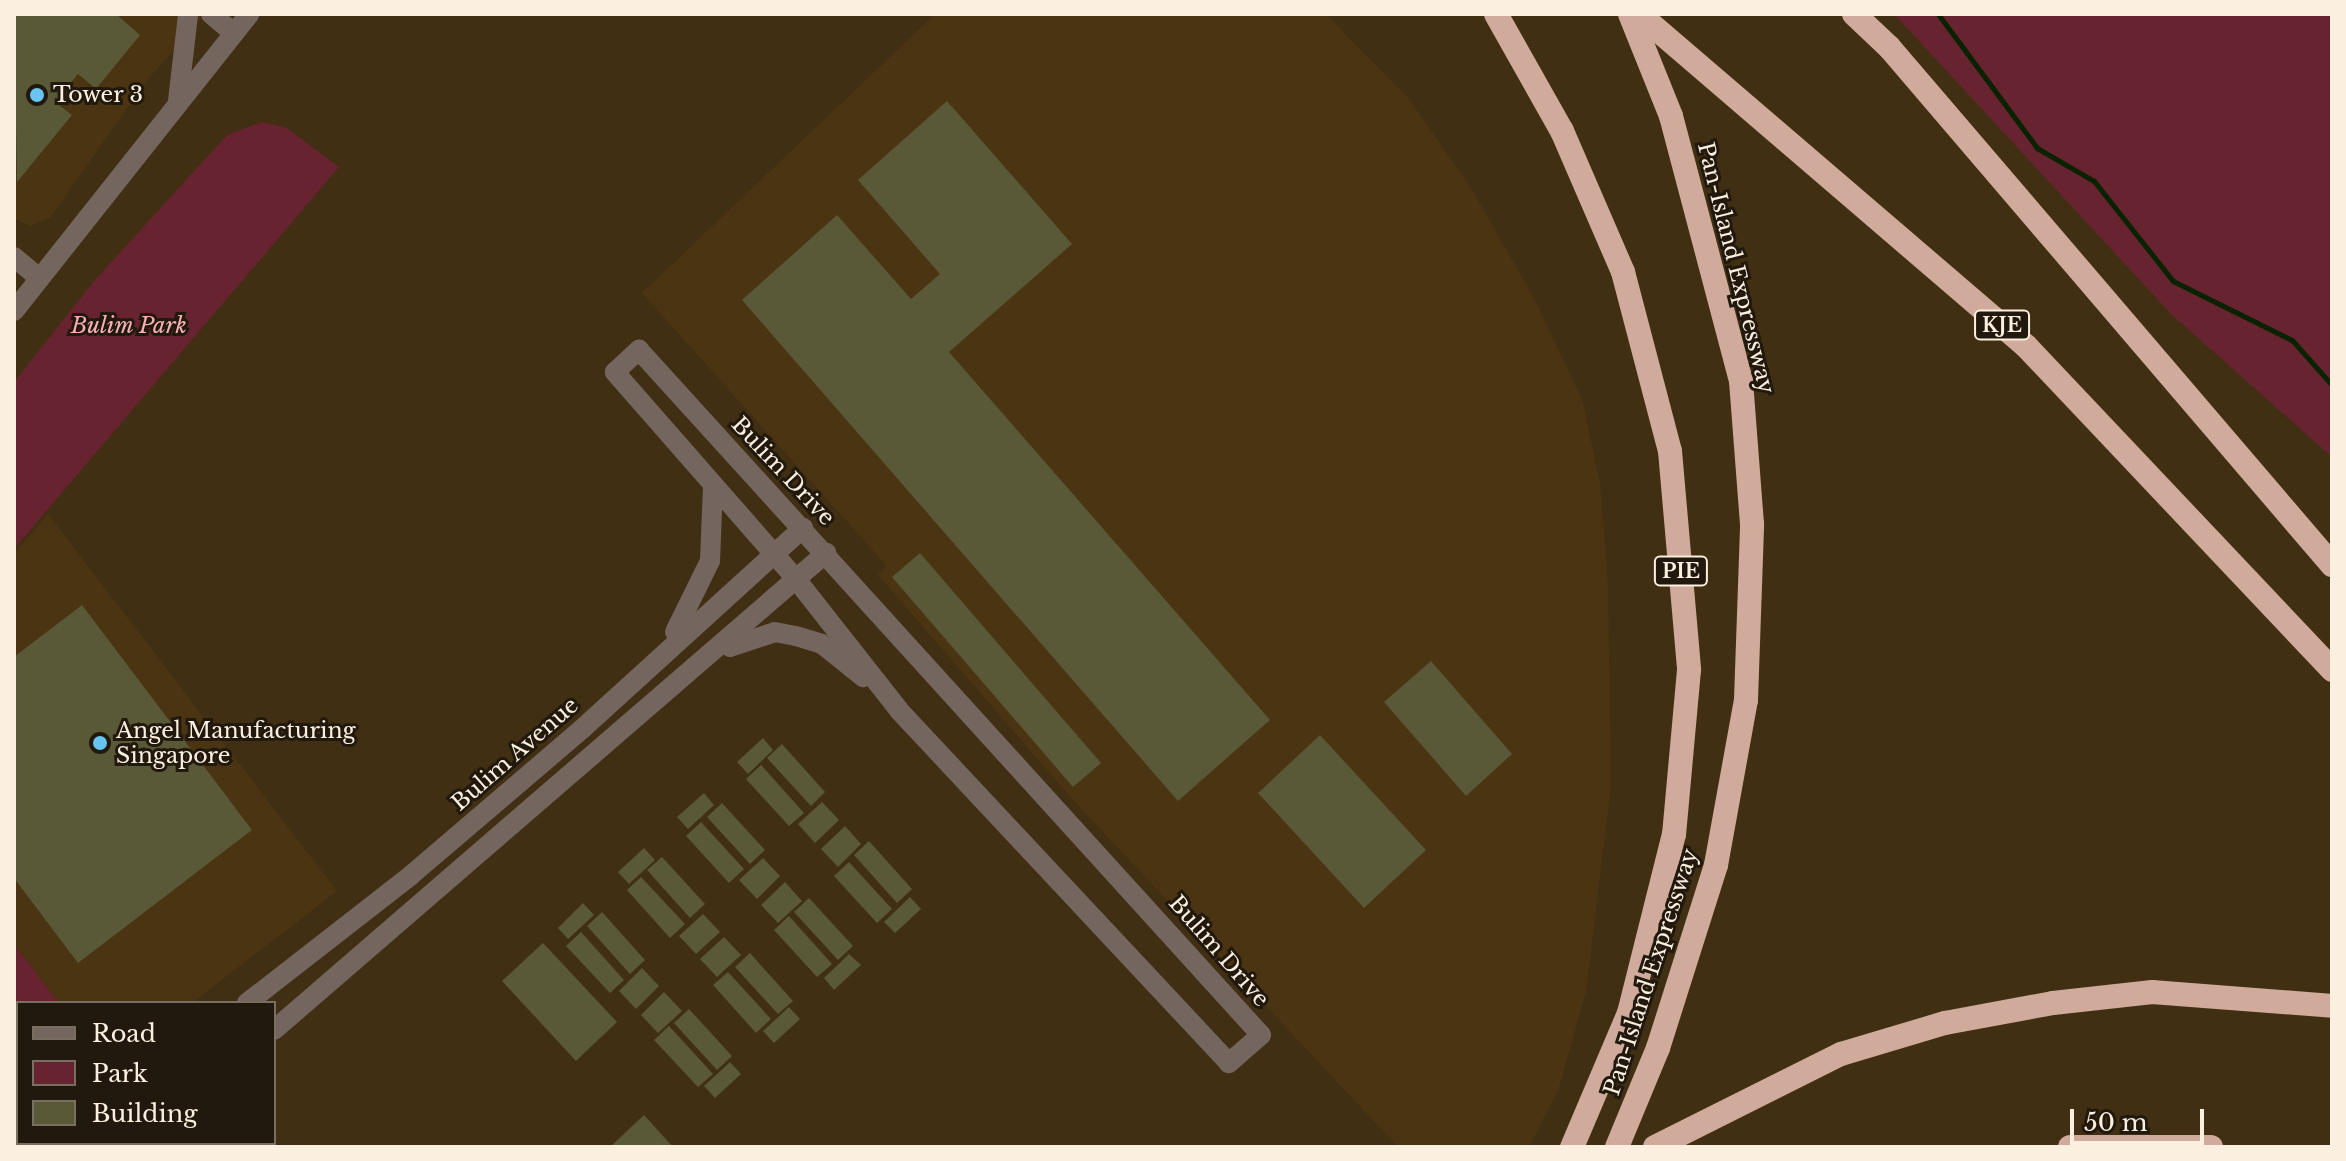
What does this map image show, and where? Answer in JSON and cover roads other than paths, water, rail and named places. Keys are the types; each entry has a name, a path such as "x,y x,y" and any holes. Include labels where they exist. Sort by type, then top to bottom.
{"highway":[{"name":"Pan-Island Expressway","path":"1496,14 1562,131 1623,272 1670,451 1689,670 1674,834 1629,1013 1572,1147"},
{"name":"Pan-Island Expressway","path":"1617,1147 1658,1048 1716,865 1746,700 1752,524 1741,381 1711,256 1671,116 1630,14"},
{"name":"KJE","path":"1639,14 2026,346 2332,670"},
{"path":"1854,14 1889,47 2332,565"},
{"path":"1655,1147 1841,1054 1945,1023 2053,1003 2152,992 2332,1006"},
{"path":"2070,1147 2211,1147"}],"street":[{"path":"177,105 188,14"},
{"path":"211,14 234,33"},
{"path":"14,311 249,14"},
{"path":"14,257 39,278"},
{"name":"Bulim Drive","path":"639,350 1261,1035 1229,1063 899,710 796,579 713,487 615,372 639,350"},
{"path":"665,649 695,601 710,561 713,487"},
{"name":"Bulim Avenue","path":"250,1001 433,856 582,729 665,649 803,528"},
{"path":"276,1028 716,653 826,553"},
{"path":"716,653 775,632 822,644 899,710"}],"waterway":[{"path":"1938,14 2037,148 2094,181 2173,281 2292,340 2332,385"}],"place":[{"name":"Tower 3","path":"37,95"},
{"name":"Angel Manufacturing Singapore","path":"100,743"}],"park label":[{"name":"Bulim Park","path":"129,326"}]}
